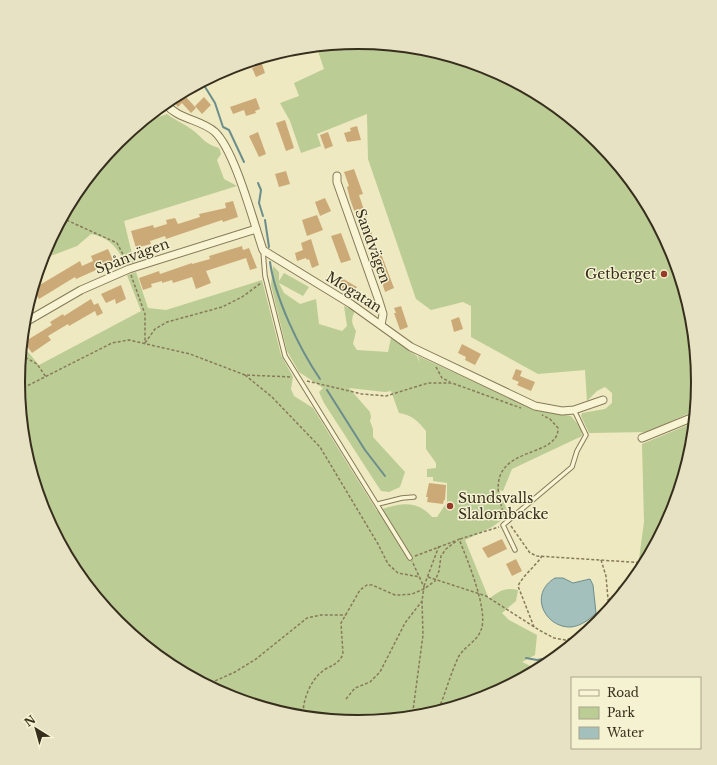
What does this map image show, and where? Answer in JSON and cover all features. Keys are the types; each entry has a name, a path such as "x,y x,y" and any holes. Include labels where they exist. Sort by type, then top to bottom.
{"street":[{"path":"170,107 188,120 214,130 222,140 238,176 263,250"},
{"name":"Sandvägen","path":"337,176 337,182 383,314 382,325"},
{"name":"Spånvägen","path":"31,319 81,290 130,269 256,229"},
{"name":"Mogatan","path":"263,250 382,325 411,347 534,406 562,412 574,410 602,400"},
{"path":"642,438 690,419"}],"lane":[{"path":"263,250 266,279 285,356 378,504 393,532 410,558"},
{"path":"515,550 503,525 572,468 577,452 586,435 574,410"},
{"path":"378,504 402,498 414,497"}],"path":[{"path":"145,344 155,329 167,322 222,307 242,297 266,279"},
{"path":"25,387 112,343 129,340 201,358 245,375 272,397 320,447 378,544 388,564 398,573 420,577"},
{"path":"26,358 37,364 46,377"},
{"path":"438,360 436,367 442,378 527,410"},
{"path":"245,375 259,374 299,379 362,394 386,396 428,383 452,383"},
{"path":"540,414 558,428 558,433 551,444 517,458 508,464 503,471 500,479 498,494 508,521 530,553 542,556 639,563"},
{"path":"424,588 410,558 439,546 503,525"},
{"path":"303,711 303,707 310,687 324,671 337,664 341,659 343,654 342,623 360,590 366,585 372,585 395,595 412,594 432,585 436,578 441,556 449,545 459,539"},
{"path":"440,706 458,657 477,638 482,629 482,618 478,593 459,539"},
{"path":"413,712 423,635 422,601 424,588 439,546"},
{"path":"534,627 518,586 522,577 535,567 542,556"},
{"path":"601,560 606,576 608,600"},
{"path":"428,577 436,578 478,593 498,603 534,627 554,638 565,640 572,638"},
{"path":"608,600 616,594 620,586"},
{"path":"346,699 355,688 370,682 380,672 405,623 422,601"},
{"path":"212,682 235,672 256,659 307,618 321,615 346,615"}],"green space":[{"path":"358,49 380,50 424,55 445,60 486,74 506,83 544,105 562,118 594,147 623,179 636,197 658,235 667,255 681,296 686,317 692,382 690,413 648,432 589,433 581,416 582,413 605,409 612,403 612,393 605,387 597,391 587,401 585,370 538,374 471,337 471,306 463,302 431,310 416,299 368,159 367,114 317,134 321,146 301,153 290,121 280,103 299,96 294,83 324,69 318,52"},
{"path":"167,114 192,130 203,140 219,148 221,154 217,160 224,179 237,186 124,221 134,262 124,266 125,262 111,243 102,237 91,234 77,246 49,256 59,235 81,197 94,179 123,147 155,118"},
{"path":"273,266 279,272 279,281 284,273 309,287 303,296 279,283 284,293 300,304 316,299 319,324 342,331 347,326 344,306 355,311 352,319 353,326 356,331 353,344 357,350 388,352 391,338 417,356 420,364 418,356 531,408 571,416 581,428 582,436 512,469 503,491 499,490 509,515 492,527 465,540 489,599 502,590 518,590 516,601 502,613 509,620 537,635 535,655 522,662 532,667 506,682 486,691 445,705 424,710 358,716 293,710 272,705 231,691 211,682 173,660 155,647 123,618 94,586 81,568 59,530 50,510 36,469 31,448 26,404 25,382 27,351 39,365 141,311 127,275 136,272 148,308 166,310 262,280 281,355 293,377 291,389 294,396 313,408 377,511 392,506 406,504 420,507 432,517 437,517 447,502 447,483 433,481 433,477 427,477 427,469 436,468 436,463 426,449 426,431 411,417 399,413 391,391 385,392 349,388 370,412 373,437 405,472 400,487 389,492 381,491 324,403 319,392 323,388 299,372 287,351 271,285"},
{"path":"689,424 681,469 667,510 658,530 641,559 639,559 644,522 642,444"}],"water":[{"path":"555,578 563,578 573,583 590,579 593,585 596,613 585,622 571,627 562,626 554,622 547,616 541,601 542,593 547,585"}],"building":[{"path":"262,64 265,73 256,77 252,68"},
{"path":"186,97 196,108 191,113 182,103 178,107 175,104"},
{"path":"204,97 211,105 202,114 195,106"},
{"path":"256,98 260,109 255,111 256,113 246,116 244,110 233,114 230,107"},
{"path":"285,120 294,148 286,151 276,123"},
{"path":"357,126 361,140 347,142 344,133 351,131 350,128"},
{"path":"258,132 266,154 259,157 249,136"},
{"path":"328,132 333,146 325,149 320,135"},
{"path":"354,169 363,194 359,195 374,240 366,243 350,199 347,187 349,186 344,172"},
{"path":"286,171 290,184 279,187 275,174"},
{"path":"325,198 331,211 320,216 315,202"},
{"path":"233,201 238,217 223,222 222,220 166,239 165,236 150,241 151,244 136,248 131,231 153,225 154,228 167,224 166,220 175,218 178,224 200,217 199,214 226,208 225,203"},
{"path":"317,215 323,230 307,236 302,220"},
{"path":"341,233 351,260 341,263 331,236"},
{"path":"311,239 319,265 312,268 309,259 307,260 306,258 297,261 295,253 303,250 301,243"},
{"path":"242,246 243,250 249,248 257,268 250,270 246,258 206,271 211,283 196,289 192,277 173,283 172,280 162,283 162,281 151,284 152,287 143,290 139,278 159,271 160,274 192,263 210,259 209,256"},
{"path":"108,249 114,262 76,279 75,277 39,299 37,296 36,297 40,285 80,261 82,266 93,261 91,256"},
{"path":"380,251 394,288 385,292 378,269 376,270 373,262 375,261 372,254"},
{"path":"340,277 357,287 352,295 335,285"},
{"path":"121,285 126,299 116,304 115,299 106,303 101,294"},
{"path":"91,299 94,305 98,303 103,313 97,316 95,311 69,326 68,324 48,336 51,340 32,353 27,347 28,340 52,325 50,322 63,314 64,316"},
{"path":"401,306 408,327 400,330 394,313 396,313 394,308"},
{"path":"459,317 463,329 454,332 451,320"},
{"path":"462,344 481,354 475,365 465,360 466,357 458,353"},
{"path":"516,369 522,371 520,376 535,382 531,391 517,385 519,382 512,379"},
{"path":"429,483 446,485 445,500 443,504 427,502 428,497 426,497"},
{"path":"502,539 507,549 488,558 482,548"},
{"path":"516,559 522,571 512,576 506,564"}],"waterway":[{"path":"205,87 215,103 223,127 229,130 244,162"},
{"path":"258,183 261,190 259,203 263,216"},
{"path":"265,220 269,247"},
{"path":"270,262 282,307 296,338 320,379"},
{"path":"327,390 365,450 385,476"},
{"path":"526,658 537,660 546,658"}],"place":[{"name":"Getberget","path":"664,274"},
{"name":"Sundsvalls Slalombacke","path":"450,506"}]}
